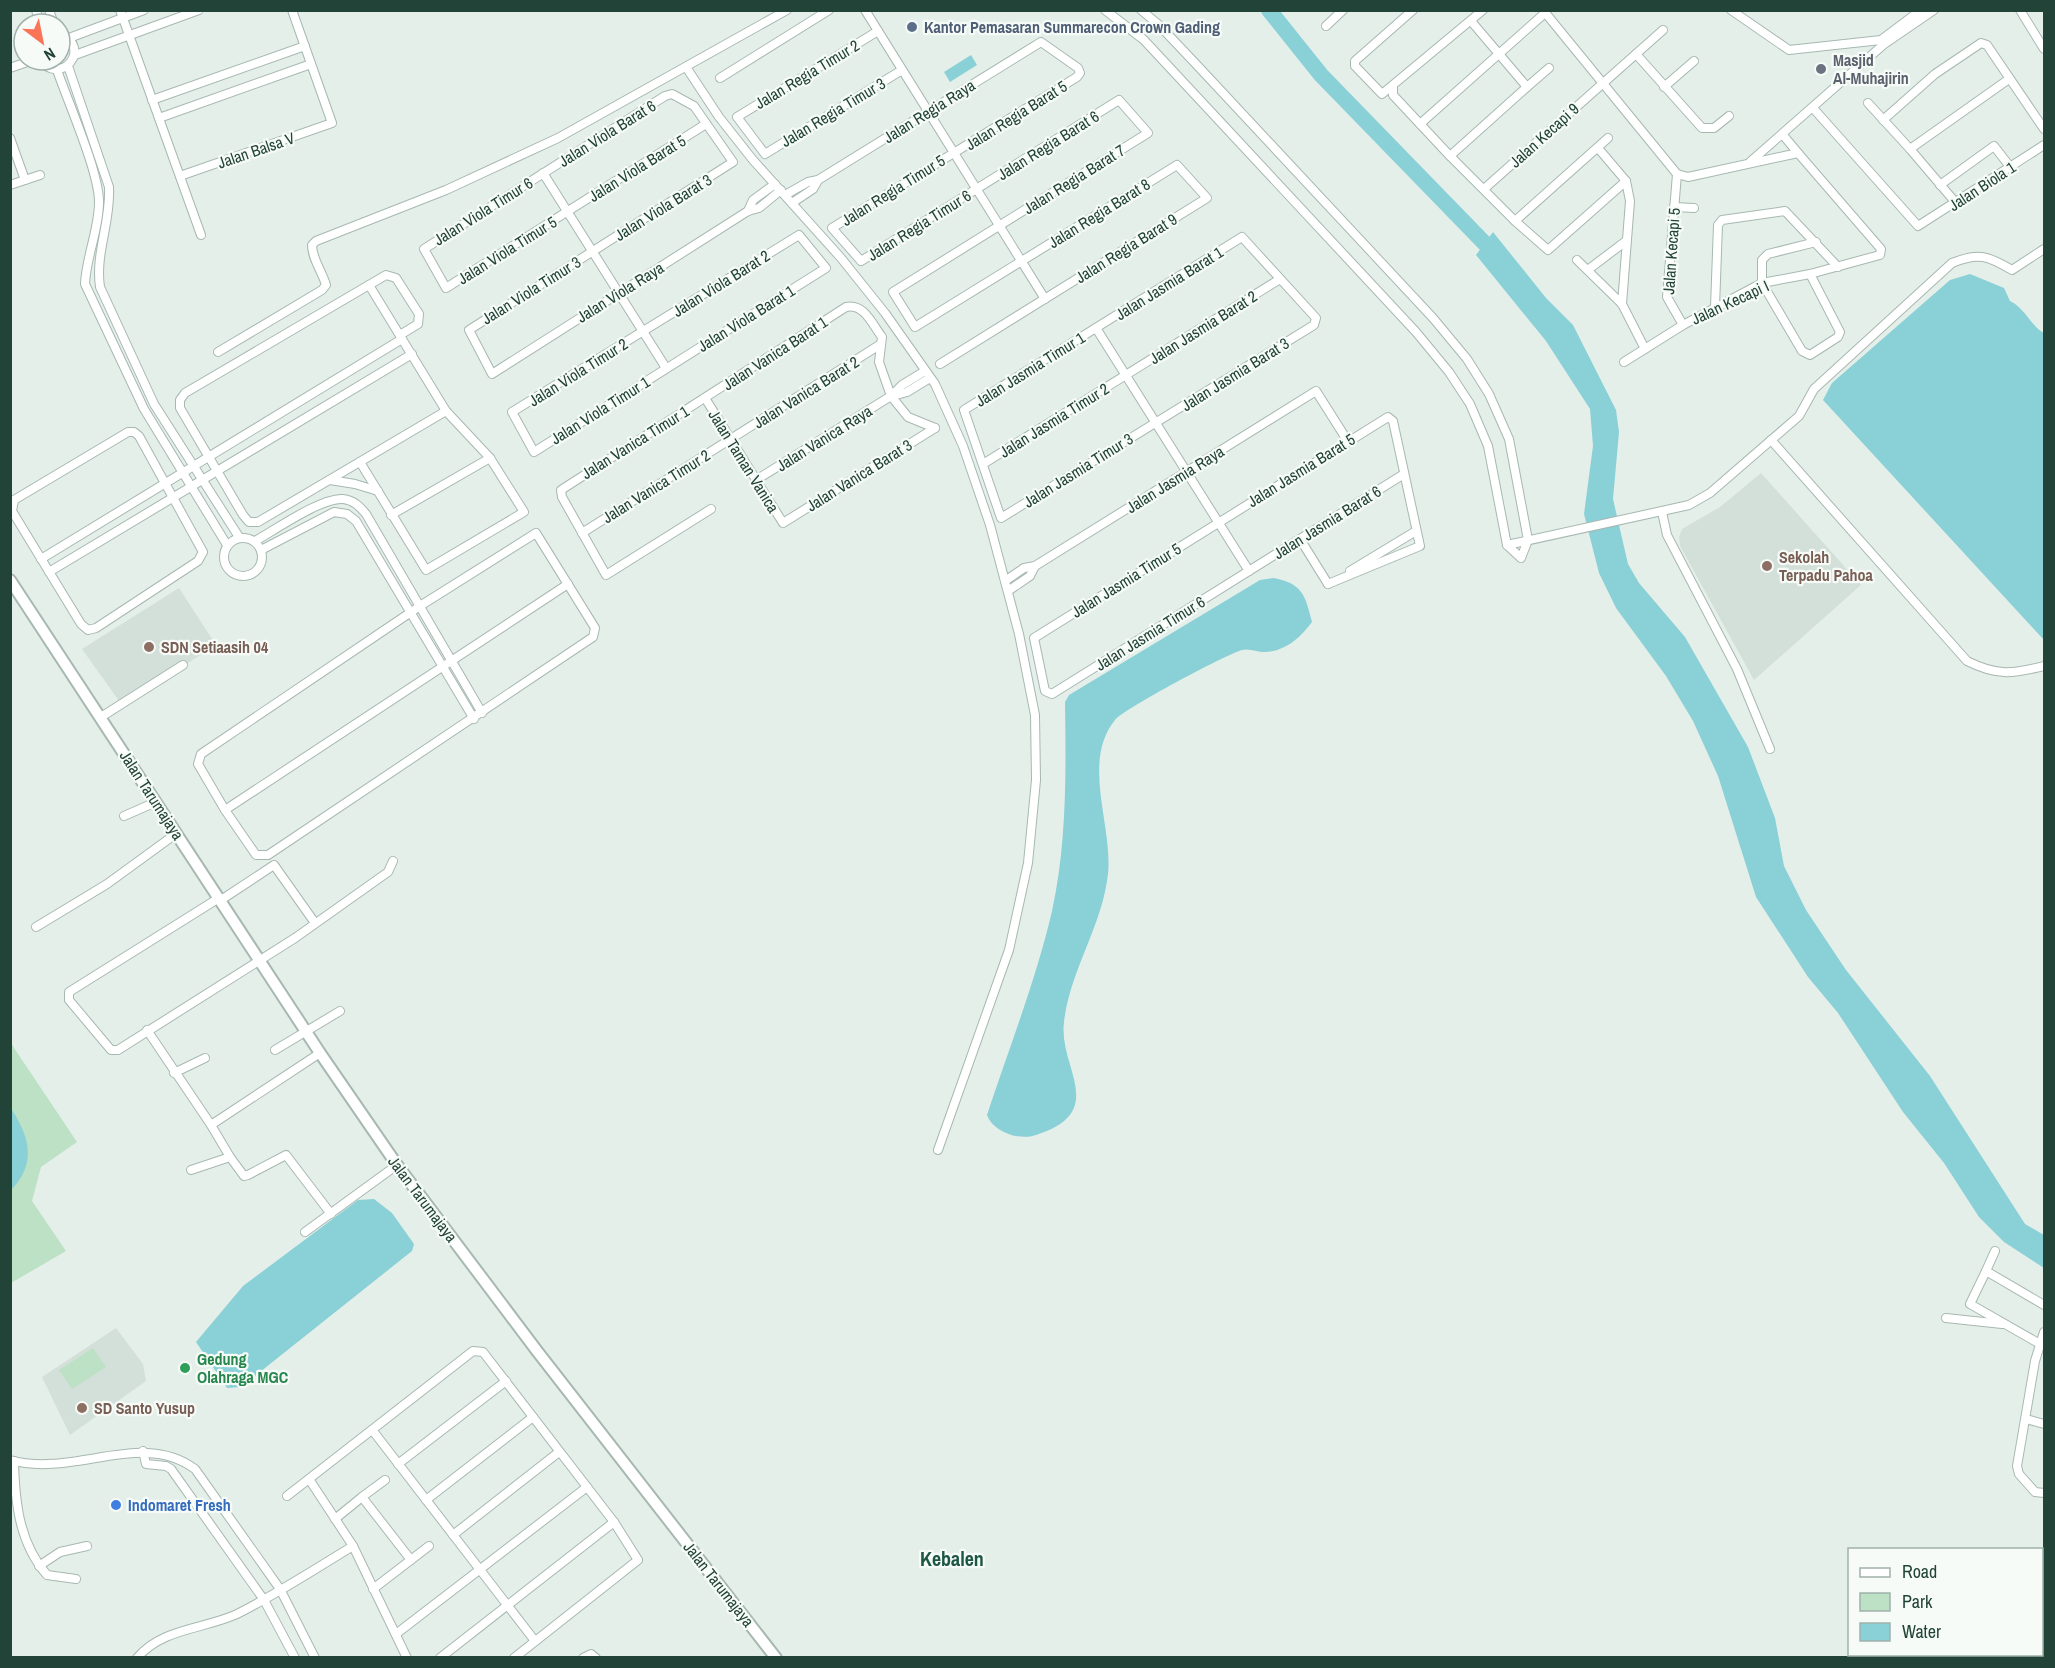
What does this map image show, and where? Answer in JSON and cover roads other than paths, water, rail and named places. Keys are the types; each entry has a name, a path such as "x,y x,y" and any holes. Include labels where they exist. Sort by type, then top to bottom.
{"street":[{"path":"72,37 121,14 144,10"},
{"path":"72,60 75,55 199,10"},
{"path":"159,118 311,64 292,10"},
{"path":"218,352 322,291 326,285 324,276 312,252 312,245 316,241 446,190 558,138 787,10"},
{"path":"720,78 829,10"},
{"path":"865,10 1045,299"},
{"path":"1105,10 1144,40 1416,332 1449,372 1470,404 1488,446 1507,545 1521,558 1528,540 1509,439 1489,393 1467,359 1433,318 1166,32 1141,10"},
{"path":"1326,26 1343,10"},
{"path":"1413,10 1354,64 1382,94 1483,10"},
{"path":"1731,10 1789,50 1882,42 1935,10"},
{"path":"2020,10 2044,49"},
{"path":"1749,163 1783,135 1918,11"},
{"path":"1420,124 1544,12 1677,174 1688,177 1798,153 1783,135"},
{"path":"121,14 201,235"},
{"path":"1471,21 1527,87"},
{"name":"Jalan Kecapi 9","path":"1484,189 1663,30"},
{"name":"Jalan Regia Timur 2","path":"765,154 737,117 878,31"},
{"path":"72,42 75,55"},
{"name":"Jalan Regia Raya","path":"783,193 818,180 1041,42 1078,68 1077,77"},
{"path":"1884,120 1935,74 1982,43 1987,45 2044,129"},
{"path":"152,100 304,46"},
{"path":"1636,54 1702,128 1714,128 1729,116"},
{"path":"1664,87 1694,61"},
{"name":"Jalan Balsa V","path":"180,176 332,123 311,64"},
{"path":"686,67 719,117 885,313 930,378 963,446 990,525 1008,591 1035,715 1036,780 1028,863 1009,950 938,1150"},
{"path":"1450,156 1549,68"},
{"name":"Jalan Regia Timur 3","path":"765,154 902,70"},
{"path":"58,72 96,183 99,203 86,266 86,284 144,410 227,545"},
{"path":"70,72 109,188 110,207 97,268 100,287 154,404 193,468 239,537 255,541 261,550 262,563 253,574 239,577 227,570 222,557 227,545 239,537"},
{"name":"Jalan Regia Barat 5","path":"954,153 1077,77"},
{"path":"1910,149 2009,78"},
{"path":"1393,86 1394,95 1450,156 1515,221 1548,250 1626,181"},
{"name":"Jalan Viola Barat 6","path":"543,173 665,96 672,94 694,106 706,124"},
{"name":"Jalan Regia Barat 7","path":"915,327 893,292 1148,133 1119,100"},
{"name":"Jalan Regia Barat 6","path":"976,189 1119,100"},
{"path":"1868,103 1956,203"},
{"name":"Jalan Biola 1","path":"1813,108 1918,226 2044,146"},
{"name":"Jalan Viola Barat 3","path":"593,251 733,162 706,124"},
{"name":"Jalan Viola Barat 5","path":"568,212 706,124"},
{"path":"10,138 25,180"},
{"path":"1515,221 1608,138"},
{"path":"1940,185 1994,146 2011,168"},
{"path":"1598,147 1626,181 1630,201 1622,304"},
{"name":"Jalan Regia Timur 5","path":"861,261 832,228 954,153"},
{"name":"Jalan Kecapi I","path":"1624,362 1683,324 1762,283 1810,274 1880,255 1881,249 1798,153"},
{"name":"Jalan Regia Barat 9","path":"940,364 1207,198 1178,165"},
{"name":"Jalan Regia Barat 8","path":"915,327 1178,165"},
{"path":"543,173 666,368"},
{"name":"Jalan Viola Timur 6","path":"446,288 424,249 543,173"},
{"name":"Jalan Kecapi 5","path":"1677,174 1667,297 1683,324"},
{"path":"10,185 40,175"},
{"name":"Jalan Regia Raya","path":"792,203 813,189 818,180"},
{"name":"Jalan Viola Raya","path":"748,211 753,200 775,184"},
{"name":"Jalan Regia Timur 6","path":"861,261 976,189"},
{"name":"Jalan Viola Raya","path":"492,374 748,211 759,208 783,193"},
{"path":"1674,207 1694,208"},
{"path":"1715,307 1718,225 1722,220 1781,210 1816,242 1838,267"},
{"name":"Jalan Viola Timur 5","path":"446,288 568,212"},
{"name":"Jalan Viola Barat 1","path":"666,368 826,268 799,235"},
{"name":"Jalan Viola Barat 2","path":"643,331 799,235"},
{"name":"Jalan Jasmia Barat 1","path":"1096,328 1242,237 1280,279"},
{"path":"1589,269 1626,241"},
{"path":"1810,274 1840,332 1838,337 1810,355 1802,351 1762,283 1762,260 1768,254 1816,242"},
{"path":"1507,545 1689,505 1710,493 1798,416 1814,389 1952,263 1970,256 1988,256 2012,270 2044,249"},
{"name":"Jalan Viola Timur 3","path":"492,374 469,330 593,251"},
{"path":"1577,260 1589,269 1622,304 1645,349"},
{"path":"41,559 193,468 209,458 401,337 418,324 419,314 392,275 386,275 185,393 180,400 180,408 209,458 243,515 249,522 258,522 446,411"},
{"name":"Jalan Jasmia Barat 3","path":"1155,423 1314,325 1316,318 1280,279"},
{"name":"Jalan Jasmia Barat 2","path":"1126,375 1280,279"},
{"path":"360,462 424,568 429,570 524,512 490,458 446,411 369,285"},
{"name":"Jalan Vanica Barat 1","path":"705,398 846,307 854,305 861,308 882,337 881,344"},
{"path":"1096,328 1249,571"},
{"name":"Jalan Jasmia Timur 1","path":"983,464 964,410 1096,328"},
{"name":"Jalan Viola Timur 2","path":"534,452 512,412 643,331"},
{"path":"881,344 879,362 891,396"},
{"name":"Jalan Vanica Barat 2","path":"730,439 881,344"},
{"path":"49,572 412,354"},
{"name":"Jalan Viola Timur 1","path":"534,452 666,368"},
{"name":"Jalan Vanica Raya","path":"756,480 891,396 902,385 925,370"},
{"name":"Jalan Jasmia Timur 2","path":"983,464 1126,375"},
{"name":"Jalan Vanica Raya","path":"891,396 907,392 930,378"},
{"name":"Jalan Jasmia Raya","path":"1005,581 1024,568 1035,567 1316,391 1347,441"},
{"name":"Jalan Vanica Barat 3","path":"783,523 935,428 908,417 891,396"},
{"name":"Jalan Taman Vanica","path":"705,398 783,523"},
{"name":"Jalan Vanica Timur 1","path":"582,533 562,497 561,490 564,486 705,398"},
{"path":"144,410 154,404"},
{"name":"Jalan Jasmia Barat 5","path":"1218,522 1383,418 1388,417 1393,421 1404,474"},
{"name":"Jalan Jasmia Timur 3","path":"983,464 1001,518 1155,423"},
{"path":"128,432 134,432 139,436 174,496 203,552 198,561 96,628 88,630 81,624 12,511 14,500 128,432"},
{"name":"Jalan Vanica Timur 2","path":"582,533 730,439"},
{"path":"1771,440 1967,661 1988,671 2015,673 2044,666"},
{"path":"391,515 490,458"},
{"path":"1328,584 1420,546 1404,474"},
{"name":"Jalan Jasmia Barat 6","path":"1249,571 1404,474"},
{"path":"330,480 378,491"},
{"path":"255,541 327,502 343,499 357,503 366,514 482,713"},
{"path":"582,533 606,575 711,509"},
{"path":"261,550 334,512 347,514 356,521 474,718"},
{"path":"1662,512 1666,534 1737,669 1770,749"},
{"name":"Jalan Jasmia Timur 5","path":"1052,694 1045,691 1034,638 1218,522"},
{"path":"1328,584 1416,531"},
{"path":"536,533 568,584 595,628 593,637 268,855 256,855 225,810 198,764 201,754 420,606 536,533"},
{"path":"1300,539 1328,584"},
{"name":"Jalan Jasmia Raya","path":"1008,591 1030,576 1035,567"},
{"name":"Jalan Jasmia Timur 6","path":"1052,694 1249,571"},
{"name":"Jalan Tarumajaya","path":"10,580 101,717 152,803 176,834 302,1035 395,1166 776,1658"},
{"path":"225,810 568,584"},
{"path":"101,717 183,665"},
{"path":"124,816 152,803"},
{"path":"36,927 107,884 176,834"},
{"path":"315,923 274,865 69,992 69,1000 111,1050 118,1050 315,923 388,872 393,861"},
{"path":"275,1050 340,1011"},
{"path":"147,1030 230,1157 245,1176 286,1155 331,1214"},
{"path":"211,1125 317,1055"},
{"path":"174,1073 205,1058"},
{"path":"191,1170 230,1157"},
{"path":"305,1232 395,1166"},
{"path":"1963,1320 1995,1251"},
{"path":"1986,1271 2044,1305"},
{"path":"1970,1304 2040,1344"},
{"path":"1946,1318 2006,1325"},
{"path":"2044,1332 2035,1361 2017,1470 2035,1492 2044,1493"},
{"path":"287,1496 473,1351 483,1352 614,1522 638,1560 514,1658"},
{"path":"398,1464 506,1381"},
{"path":"426,1500 533,1417"},
{"path":"2026,1419 2044,1424"},
{"path":"373,1431 535,1641"},
{"path":"143,1451 146,1464 166,1466 171,1469 264,1600 295,1658"},
{"path":"76,1579 47,1575 39,1566 21,1527 15,1496 12,1460 69,1464 143,1451 169,1454 195,1468 280,1589 315,1658"},
{"path":"453,1535 560,1452"},
{"path":"309,1479 352,1546 407,1658"},
{"path":"335,1519 385,1480"},
{"path":"396,1634 587,1487"},
{"path":"362,1497 411,1560"},
{"path":"440,1658 614,1522"},
{"path":"39,1566 60,1552 87,1546"},
{"path":"137,1658 147,1647 170,1635 234,1615 264,1600 352,1546"},
{"path":"373,1589 429,1546"},
{"path":"583,1658 591,1654 596,1658"}],"water":[{"path":"971,55 977,65 950,82 944,72"},
{"path":"1493,232 1546,298 1573,325 1616,410 1619,432 1613,499 1628,564 1639,583 1685,637 1748,747 1775,818 1784,866 1806,910 1846,970 1930,1076 2025,1224 2044,1235 2044,1268 2004,1242 1979,1217 1944,1163 1903,1112 1838,1013 1808,977 1756,897 1718,776 1693,721 1666,676 1616,608 1599,573 1584,514 1593,446 1590,409 1546,341 1476,255"},
{"path":"1970,274 2004,288 2010,301 2044,333 2044,640 1823,400 1832,383 1950,280"},
{"path":"1274,578 1297,587 1305,598 1312,622 1298,638 1272,651 1242,650 1197,671 1123,714 1115,720 1105,737 1100,755 1099,774 1108,874 1099,912 1067,1003 1064,1022 1064,1039 1076,1087 1076,1101 1071,1114 1058,1125 1029,1137 1007,1134 995,1126 987,1115 1038,963 1057,885 1063,833 1065,702 1069,695 1260,580"},
{"path":"10,1107 22,1129 28,1150 25,1170 11,1190"},
{"path":"374,1199 392,1213 414,1244 412,1251 241,1387 227,1388 196,1342 243,1286 358,1200"}],"waterway":[{"path":"1269,10 1321,75 1499,258"}],"place":[{"name":"Kantor Pemasaran Summarecon Crown Gading","path":"912,27"},
{"name":"Masjid Al-Muhajirin","path":"1821,69"},
{"name":"Sekolah Terpadu Pahoa","path":"1767,566"},
{"name":"SDN Setiaasih 04","path":"149,647"},
{"name":"Gedung Olahraga MGC","path":"185,1368"},
{"name":"SD Santo Yusup","path":"82,1408"},
{"name":"Indomaret Fresh","path":"116,1505"}],"district":[{"name":"Kebalen","path":"952,1558"}]}
